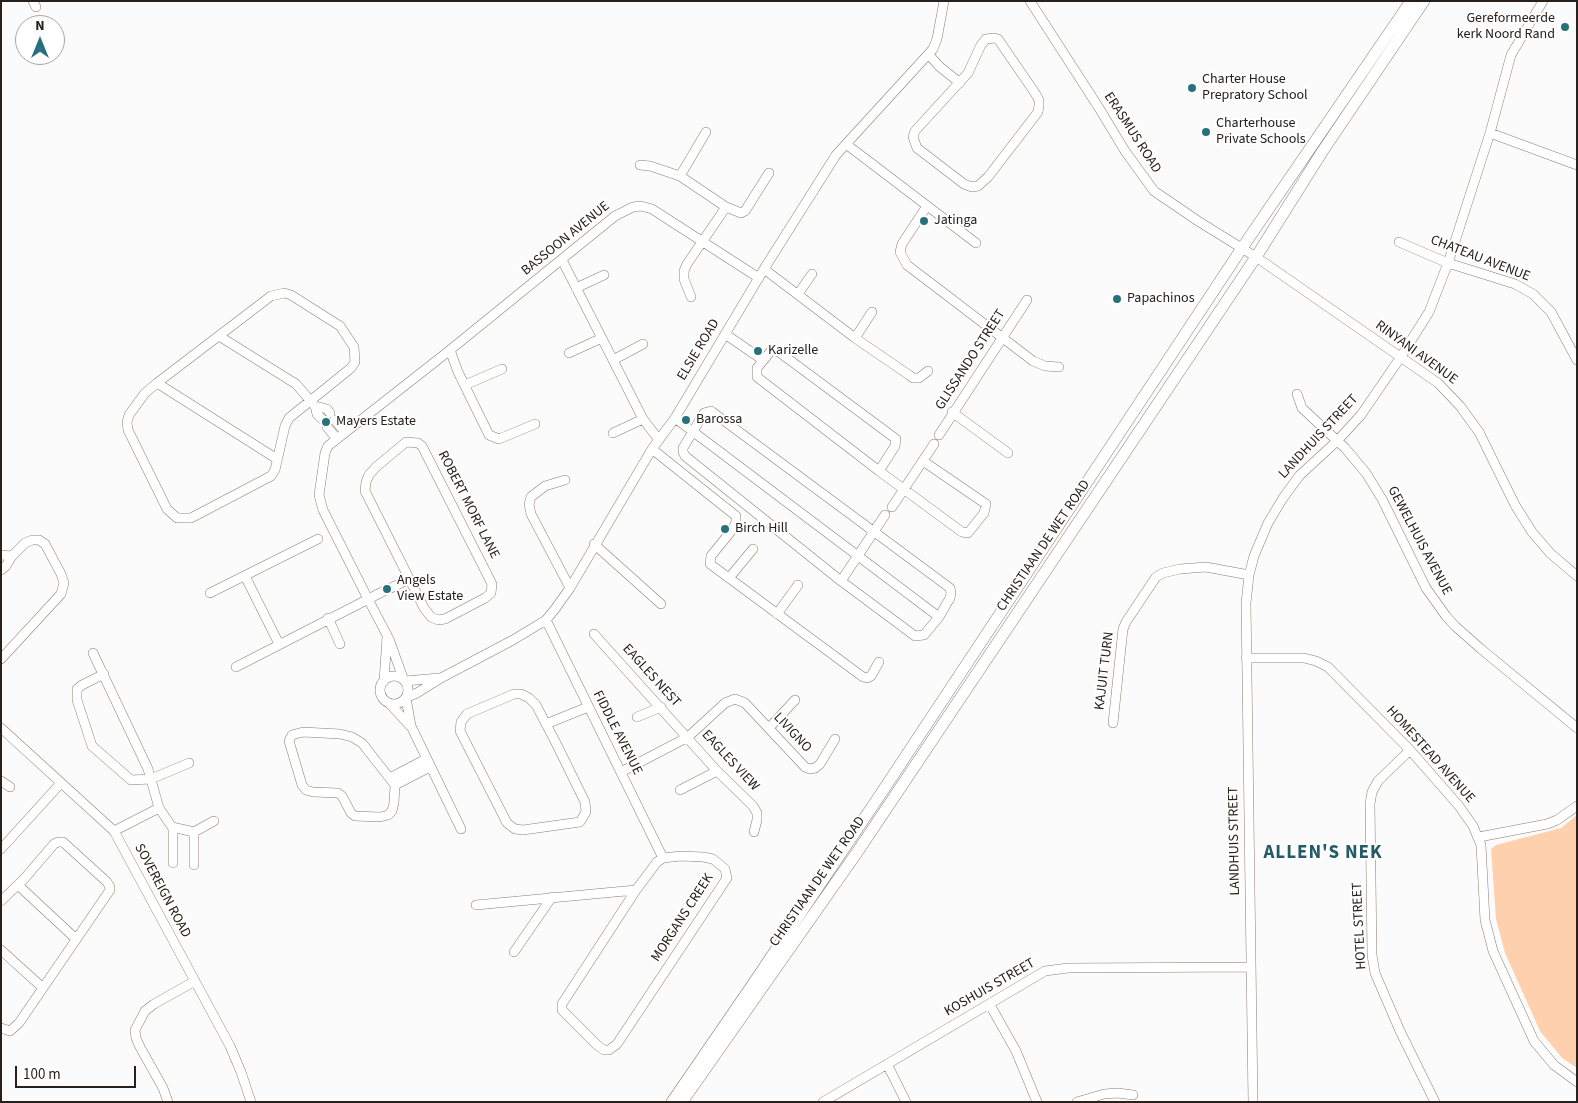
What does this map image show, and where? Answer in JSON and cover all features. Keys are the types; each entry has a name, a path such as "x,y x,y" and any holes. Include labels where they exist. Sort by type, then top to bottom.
{"main road":[{"name":"CHRISTIAAN DE WET ROAD","path":"672,1102 869,812 1242,248 1411,1"},
{"name":"CHRISTIAAN DE WET ROAD","path":"682,1102 858,851 1424,1"}],"street":[{"name":"ELSIE ROAD","path":"407,698 546,620 570,588 594,544 652,449 674,418 764,269 836,155 929,55 937,40 944,1"},
{"name":"ERASMUS ROAD","path":"1030,1 1125,151 1154,191 1198,221 1256,256"},
{"name":"LANDHUIS STREET","path":"1253,1102 1246,658 1246,602 1249,575 1260,539 1274,512 1300,475 1337,441 1361,415 1400,358 1434,302 1490,133 1511,55 1543,1"},
{"path":"994,38 998,40 1035,93 1040,105 1038,112 988,177 978,186 972,187 964,184 917,148 913,137 915,131 960,83 974,64 982,45 986,40 994,38"},
{"path":"929,55 940,67 960,83"},
{"path":"680,176 706,132"},
{"path":"1490,133 1577,165"},
{"path":"846,144 976,244"},
{"path":"640,165 650,166 680,176 726,206 741,213 745,211 769,173"},
{"name":"BASSOON AVENUE","path":"337,438 450,350 615,216 633,206 641,206 652,210 759,278"},
{"path":"691,297 684,279 684,271 726,206"},
{"path":"927,206 902,244 900,252 907,265 1039,364 1059,367"},
{"name":"CHATEAU AVENUE","path":"1399,242 1448,263 1515,284 1533,294 1551,312 1577,360"},
{"name":"RINYANI AVENUE","path":"1256,256 1438,383 1460,406 1478,432 1528,527 1550,553 1577,576"},
{"path":"562,260 643,419 658,440"},
{"path":"764,269 855,338 913,378 919,378 928,371"},
{"path":"798,294 812,274"},
{"path":"576,288 604,276"},
{"path":"282,293 291,295 340,326 354,347 355,362 351,368 313,403 287,421 276,459 275,470 268,479 191,518 182,519 173,516 167,509 127,425 132,410 145,393 158,383 270,296 282,293"},
{"name":"GLISSANDO STREET","path":"939,435 952,412 1027,300"},
{"path":"855,338 872,312"},
{"path":"725,334 763,360"},
{"path":"220,336 296,384 313,403 317,414 337,438 328,446 325,454 320,495 323,510 395,650 408,686 407,698 411,726 461,830"},
{"path":"569,353 602,338"},
{"path":"613,360 643,344"},
{"path":"450,350 489,435 495,438 504,438 535,424"},
{"path":"879,471 895,446 896,440 893,436 779,352 774,350 763,360 757,368 757,377 879,471 964,533 968,533 984,513 986,507 984,502 924,461"},
{"path":"465,386 502,369"},
{"path":"158,383 276,459"},
{"name":"GEWELHUIS AVENUE","path":"1297,394 1302,408 1337,441 1370,478 1426,588 1454,626 1577,728"},
{"path":"313,403 327,409 345,432"},
{"path":"708,411 716,413 874,532 950,588 952,593 950,598 939,617 924,635 915,636 841,581 685,456 683,448 694,433 704,413 708,411"},
{"path":"952,412 1008,453"},
{"path":"674,418 939,617"},
{"path":"613,434 643,419"},
{"name":"ROBERT MORF LANE","path":"406,442 418,443 422,446 492,584 491,593 478,604 445,619 438,620 431,617 424,608 409,579 365,491 369,475 406,442"},
{"path":"892,507 934,444"},
{"path":"652,449 736,516 736,522 732,530 710,560 710,564 863,677 871,676 879,662"},
{"path":"565,480 545,486 530,497 529,504 530,514 570,588"},
{"path":"841,581 885,515"},
{"path":"210,593 318,539"},
{"path":"1,570 25,543 39,540 45,544 64,583 61,594 1,659"},
{"path":"594,544 661,604"},
{"path":"729,578 754,549"},
{"path":"1,555 12,556"},
{"name":"KAJUIT TURN","path":"1113,723 1123,629 1156,577 1163,573 1180,569 1206,567 1249,575"},
{"path":"245,576 279,644"},
{"path":"236,667 328,618 409,579"},
{"path":"777,614 798,585"},
{"path":"328,618 340,644"},
{"name":"FIDDLE AVENUE","path":"546,620 663,858"},
{"path":"387,634 384,681 380,689 382,698 411,726"},
{"name":"EAGLES NEST","path":"594,634 688,737"},
{"path":"94,653 151,779 158,808 168,823 173,828 194,832 214,821"},
{"name":"HOMESTEAD AVENUE","path":"1246,658 1304,658 1328,667 1410,750 1459,806 1479,837 1482,853 1485,920 1492,951 1534,1041 1554,1065 1577,1082"},
{"path":"104,674 77,689 77,700 92,746 126,778 135,780 151,779 189,763"},
{"path":"384,681 392,676 404,679"},
{"name":"ELSIE ROAD","path":"404,679 441,678"},
{"path":"514,694 521,694 529,698 536,705 546,724 585,802 586,812 580,822 515,830 508,823 460,731 461,722 467,714 514,694"},
{"path":"389,703 399,704 407,698"},
{"name":"LIVIGNO","path":"688,737 725,702 735,699 745,703 805,767 810,769 820,764 835,739"},
{"path":"769,728 795,700"},
{"path":"546,724 588,707"},
{"path":"637,718 661,707"},
{"name":"SOVEREIGN ROAD","path":"1,728 114,831 236,1060 251,1102"},
{"path":"303,732 331,733 352,737 362,743 393,781 394,803 392,811 388,815 380,817 355,816 338,793 306,790 290,746 290,738 295,734 303,732"},
{"path":"621,772 688,737"},
{"name":"EAGLES VIEW","path":"688,737 717,771 753,806 757,812 754,832"},
{"name":"HOTEL STREET","path":"1410,750 1378,780 1372,792 1370,804 1372,955 1375,973 1385,997 1435,1102"},
{"path":"393,781 428,763"},
{"path":"680,790 717,771"},
{"path":"1,781 10,787"},
{"path":"3,843 61,783"},
{"path":"1479,837 1547,824 1557,820 1577,806"},
{"path":"114,831 158,808"},
{"path":"173,828 173,864"},
{"path":"194,832 194,865"},
{"path":"1,901 58,842 62,842 107,882 110,890 16,1027 10,1031 1,1028"},
{"name":"MORGANS CREEK","path":"636,890 561,1006 565,1013 600,1048 609,1050 617,1044 727,878 724,869 713,859 694,856 663,858"},
{"path":"476,905 636,890 657,862 663,858"},
{"path":"18,885 76,939"},
{"path":"514,952 552,898"},
{"path":"1,950 43,988"},
{"name":"KOSHUIS STREET","path":"823,1102 1045,971 1056,969 1250,967"},
{"path":"168,1102 163,1088 140,1047 136,1038 136,1030 142,1016 154,1004 195,981"},
{"path":"990,1005 1016,1051 1038,1102"},
{"path":"887,1064 906,1102"},
{"path":"1077,1102 1104,1094 1132,1095"}],"shaded area":[{"path":"1577,815 1577,1068 1562,1058 1540,1031 1505,953 1496,919 1491,849 1496,845 1561,828"}],"place":[{"name":"Gereformeerde kerk Noord Rand","path":"1565,27"},
{"name":"Charter House Prepratory School","path":"1192,88"},
{"name":"Charterhouse Private Schools","path":"1206,132"},
{"name":"Jatinga","path":"924,221"},
{"name":"Papachinos","path":"1117,299"},
{"name":"Karizelle","path":"758,351"},
{"name":"Barossa","path":"686,420"},
{"name":"Mayers Estate","path":"326,422"},
{"name":"Birch Hill","path":"725,529"},
{"name":"Angels View Estate","path":"387,589"}],"district":[{"name":"ALLEN'S NEK","path":"1323,854"}]}
